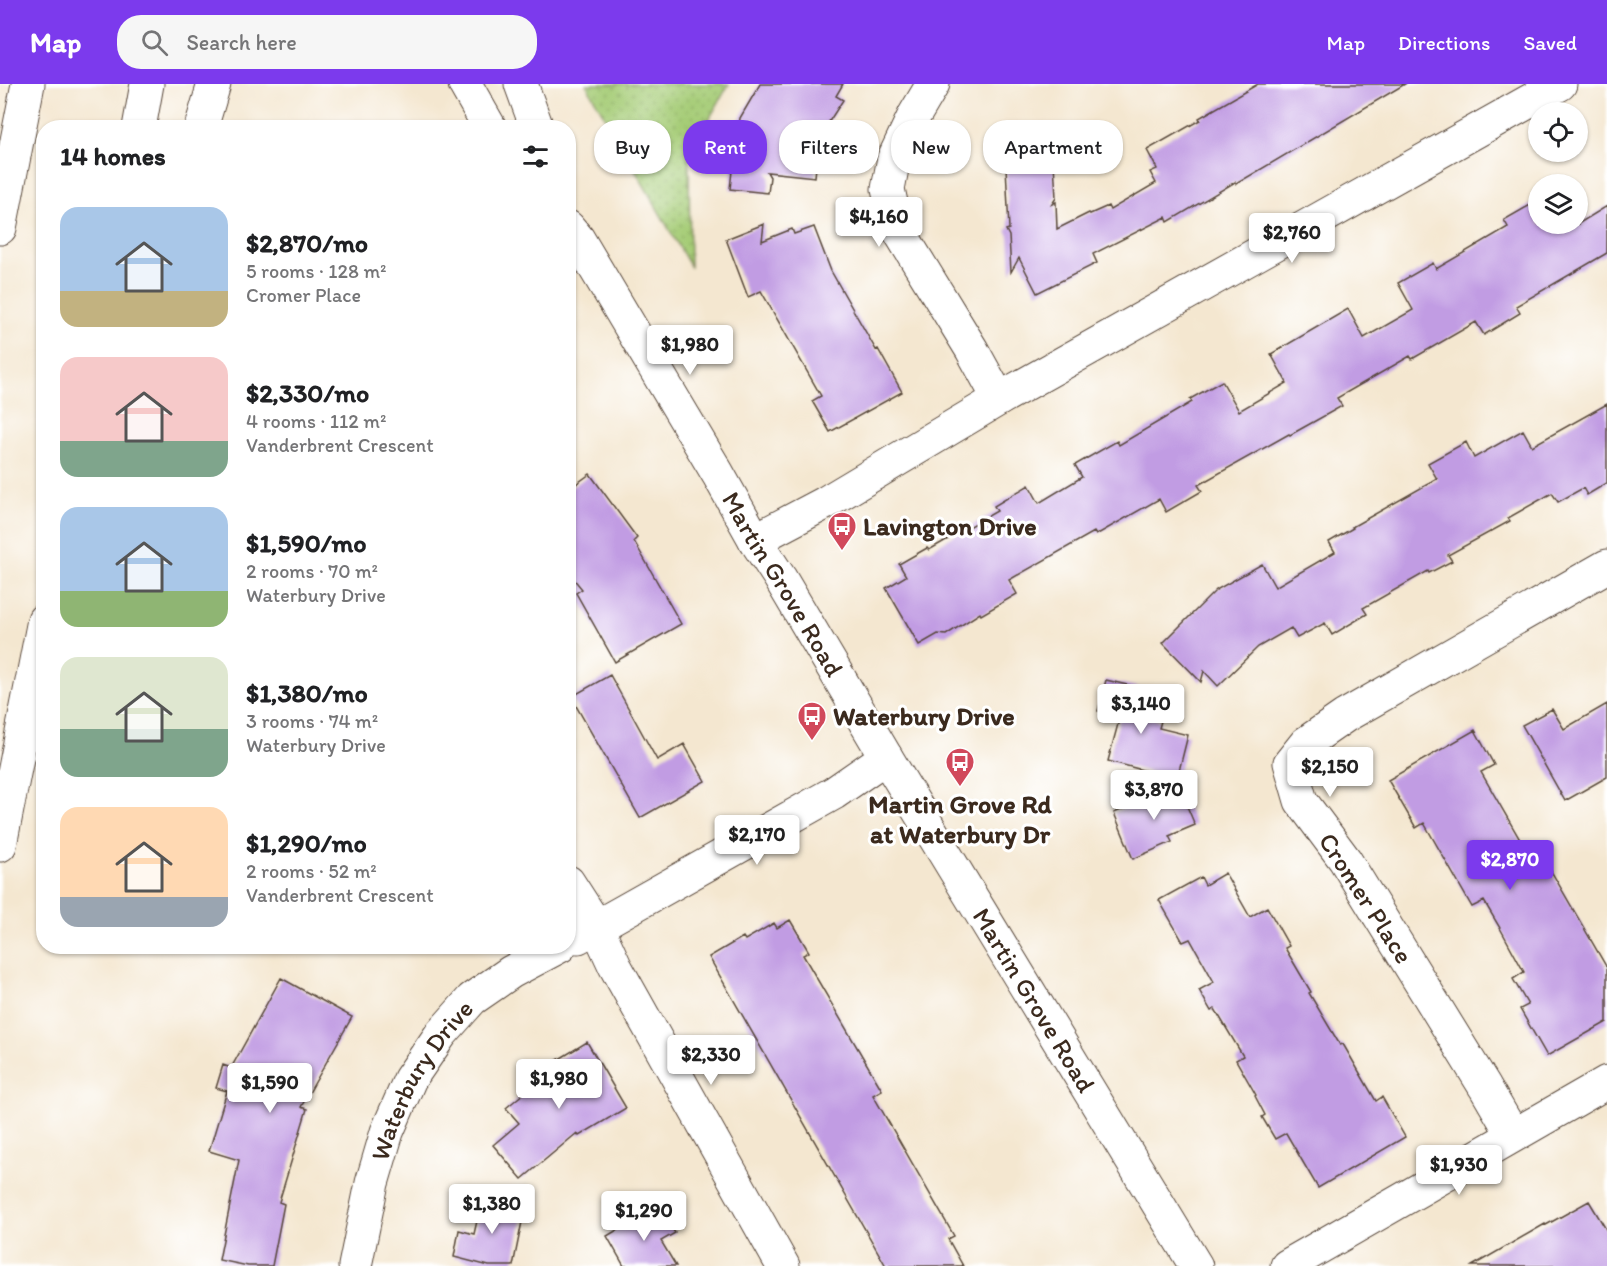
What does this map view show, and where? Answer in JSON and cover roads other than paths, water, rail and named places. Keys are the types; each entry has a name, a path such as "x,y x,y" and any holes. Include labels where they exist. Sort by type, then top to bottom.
{"main road":[{"path":"0,228 28,84"},
{"path":"140,120 147,84"},
{"path":"203,120 214,84"},
{"path":"465,84 485,120"},
{"path":"521,84 534,120"},
{"path":"933,84 914,116 894,158 888,189 896,226 972,350 999,399"},
{"path":"755,540 825,503 999,399 1560,84"},
{"name":"Martin Grove Road","path":"576,233 755,540 1196,1266"},
{"name":"Cromer Place","path":"1513,1135 1345,860 1301,801 1290,763 1306,743 1345,716 1607,566"},
{"path":"0,845 36,661"},
{"path":"576,938 824,798 886,757"},
{"path":"576,894 597,927 615,966 783,1266"},
{"name":"Waterbury Drive","path":"355,1266 372,1183 387,1132 410,1079 441,1034 472,999 511,972 545,954"},
{"path":"1287,1266 1607,1082"}],"place":[{"name":"Lavington Drive","path":"842,552"},
{"name":"Waterbury Drive","path":"812,742"},
{"name":"Martin Grove Rd at Waterbury Dr","path":"960,788"}]}
